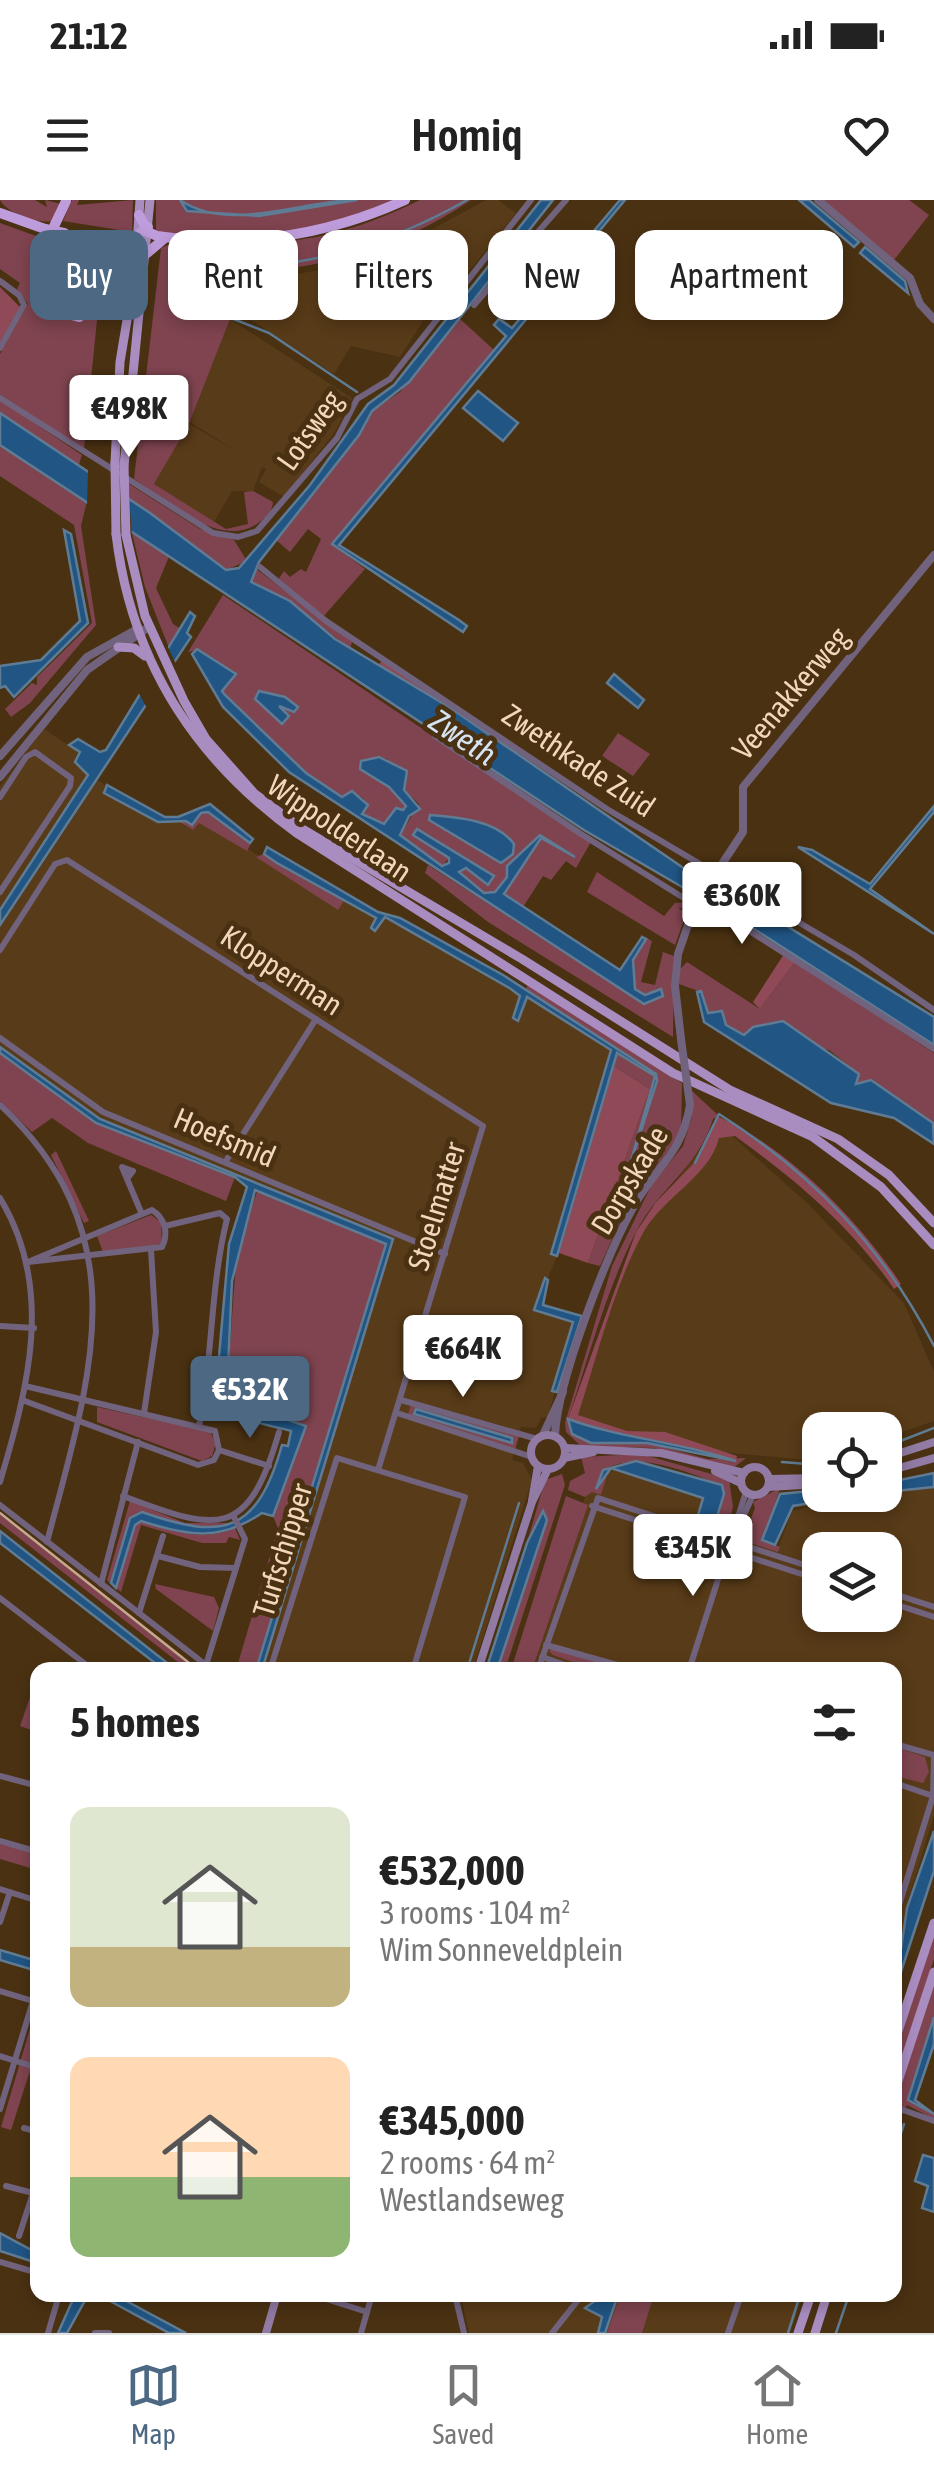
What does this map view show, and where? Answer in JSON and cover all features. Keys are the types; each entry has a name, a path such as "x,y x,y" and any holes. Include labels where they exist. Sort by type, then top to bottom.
{"highway":[{"path":"148,231 166,237 242,240 298,235 339,226 405,200"},
{"path":"54,230 66,201"},
{"path":"0,213 49,230"},
{"path":"139,215 145,230"},
{"path":"148,252 166,237"}],"main road":[{"path":"139,215 140,200"},
{"name":"Wippolderlaan","path":"145,230 150,200"},
{"name":"Wippolderlaan","path":"126,320 121,535 137,632 166,693 219,768 279,821 673,1072 829,1147 881,1187 934,1245"},
{"name":"Wippolderlaan","path":"120,465 138,320"},
{"name":"Wippolderlaan","path":"121,535 149,627 206,739 228,768 280,813 730,1090 838,1140 888,1175 934,1222"},
{"path":"118,647 138,650 149,662"},
{"path":"548,1469 538,1466 532,1457 540,1437 555,1436 564,1448 564,1458"},
{"path":"902,1452 934,1442"},
{"path":"564,1448 661,1453 746,1486 802,1482"},
{"path":"481,1662 532,1502 548,1469 564,1458 598,1451"},
{"path":"902,1467 934,1458"},
{"path":"532,1502 538,1466"},
{"path":"746,1486 759,1467 769,1483"},
{"path":"902,2019 934,1923"},
{"path":"902,2069 934,1972"},
{"path":"266,2333 276,2302"},
{"path":"798,2333 808,2302"},
{"path":"815,2333 826,2302"}],"street":[{"name":"Lotsweg","path":"0,398 213,533 238,537 257,530 336,438 357,400 390,379 531,200"},
{"path":"474,305 566,200"},
{"path":"818,200 910,278 920,304 934,318"},
{"path":"0,281 24,305 0,348"},
{"name":"Veenakkerweg","path":"712,874 743,832 740,798 746,782 934,555"},
{"name":"Zwethkade Zuid","path":"260,567 326,622 608,809 854,955 933,1008"},
{"path":"0,756 86,657 149,627"},
{"path":"0,777 74,683 137,632"},
{"path":"435,736 934,1049"},
{"path":"0,797 26,757 35,752 71,778 70,786 0,892"},
{"name":"Klopperman","path":"0,950 55,864 68,860 483,1126"},
{"name":"Dorpskade","path":"555,1436 564,1392 618,1236 639,1196 676,1151 690,1105 676,986 678,954 696,903 712,874"},
{"path":"226,1161 316,1019"},
{"name":"Hoefsmid","path":"0,1038 104,1112 445,1254"},
{"path":"0,1105 55,1173 89,1258 95,1330 84,1400 47,1542"},
{"path":"0,1120 8,1113"},
{"name":"Stoelmatter","path":"378,1470 483,1126"},
{"path":"127,1179 141,1212"},
{"path":"0,1482 22,1400 34,1328 28,1262 1,1200"},
{"path":"152,1210 160,1215 165,1226 162,1248 28,1262 141,1212 152,1210"},
{"path":"165,1226 225,1214 216,1272 210,1377 199,1426"},
{"path":"144,1413 156,1332 151,1250"},
{"path":"0,1326 34,1328"},
{"path":"25,1386 215,1431 219,1450"},
{"name":"Dorpskade","path":"540,1437 564,1392"},
{"path":"22,1400 206,1466 219,1450"},
{"path":"401,1400 540,1437"},
{"path":"397,1414 532,1457"},
{"path":"124,1496 187,1520 235,1517 252,1500 269,1466 279,1432"},
{"path":"101,1584 138,1442"},
{"path":"0,1445 10,1447"},
{"path":"219,1450 269,1466"},
{"name":"Turfschipper","path":"272,1662 336,1458 465,1497 415,1662"},
{"path":"692,1662 746,1486"},
{"path":"540,1662 592,1506 598,1498 802,1564"},
{"path":"0,1505 201,1662"},
{"path":"592,1506 802,1574"},
{"path":"207,1662 245,1539 235,1517"},
{"path":"139,1614 163,1536"},
{"path":"158,1556 200,1567 236,1568"},
{"path":"902,1597 934,1607"},
{"path":"0,1598 83,1662"},
{"path":"902,1607 934,1617"},
{"path":"546,1645 606,1662"},
{"path":"542,1656 558,1662"},
{"path":"902,1746 934,1755 933,1796 902,1896"},
{"path":"0,1776 30,1784"},
{"path":"902,1785 933,1796"},
{"path":"0,1841 30,1850"},
{"path":"0,1889 30,1898"},
{"path":"0,1922 10,1892"},
{"path":"0,1991 30,2000"},
{"path":"0,2109 30,2011"},
{"path":"0,2056 30,2066"},
{"path":"904,2110 934,2121"},
{"path":"24,2128 30,2130"},
{"path":"6,2186 30,2192"},
{"path":"19,2236 30,2202"},
{"path":"0,2262 30,2271"},
{"path":"48,2333 57,2302"},
{"path":"335,2302 366,2312"},
{"path":"361,2333 370,2302"},
{"path":"457,2302 464,2333"},
{"path":"552,2333 576,2302"},
{"path":"728,2333 738,2302"},
{"path":"95,2333 109,2333"}],"shaded area":[{"path":"0,200 35,200 47,207 45,200 61,204 54,221 47,222 16,214"},
{"path":"72,200 79,200 77,205 133,200 132,230 63,221"},
{"path":"156,200 400,200 325,228 298,232 156,232"},
{"path":"420,200 471,200 418,230 345,230"},
{"path":"486,200 498,200 516,213 502,230 488,230 488,248 468,272 468,230 431,230"},
{"path":"823,200 909,200 929,215 894,260"},
{"path":"0,223 30,234 30,320 97,320 84,449 0,395 0,354 28,304 17,289 20,283 0,269"},
{"path":"318,237 318,263 298,266 299,240"},
{"path":"168,245 168,320 230,320 189,424 154,484 226,529 248,524 244,492 253,491 273,502 261,521 245,529 229,531 195,520 134,479 161,248"},
{"path":"318,270 318,320 423,321 400,357 351,346 334,374 251,320 298,320 298,274"},
{"path":"0,287 20,307 0,342"},
{"path":"230,320 352,398 335,432 284,497 259,482 266,469 262,467 253,491 232,491 214,522 154,484 189,424 236,451 190,422"},
{"path":"457,320 494,350 332,544 365,569 323,617 278,580 284,571 290,577 301,569 306,572 321,539 308,529 290,552 276,540 359,435 372,411 400,392"},
{"path":"0,400 82,455 78,468 0,413"},
{"path":"0,445 87,501 81,526 96,625 30,703 11,717 5,709 32,683 37,685 37,677 92,623 74,525 0,476"},
{"path":"129,484 200,529 234,540 247,561 226,570 130,503"},
{"path":"131,529 170,554 156,588 173,624 181,629 169,648 145,587"},
{"path":"255,568 352,642 350,649 290,601 251,582"},
{"path":"223,595 591,842 576,868 566,861 551,880 543,876 523,907 504,894 543,835 507,866 507,878 495,893 485,893 459,872 465,867 494,877 414,836 449,858 442,866 400,835 419,804 404,790 387,759 380,757 360,769 389,787 406,806 396,809 382,825 362,814 364,799 352,791 342,797 306,773 225,695 222,691 236,674 197,650 188,652","holes":["455,817 465,824 474,821 493,828 492,858 429,820"]},
{"path":"382,661 520,750 516,755 449,707 377,666"},
{"path":"44,729 97,764 0,910 0,786"},
{"path":"618,733 650,754 633,776 602,756"},
{"path":"96,779 147,813 166,818 196,814 265,860 333,890 371,913 401,921 611,1050 552,1254 557,1256 535,1310 573,1322 548,1417 541,1418 536,1428 521,1427 512,1460 523,1463 532,1480 475,1662 264,1662 393,1239 100,1119 0,1047 0,925"},
{"path":"208,812 251,843 247,851 199,823 193,830 180,822"},
{"path":"264,854 345,899 338,910 256,857"},
{"path":"428,865 644,1004 663,996 657,990 644,995 635,989 633,960 646,940 640,934 652,941 641,982 655,985 663,952 674,956 673,1037 488,922 425,873"},
{"path":"597,872 664,916 675,903 686,902 688,907 679,908 686,914 675,945 587,892"},
{"path":"784,954 795,962 760,1009 753,1002"},
{"path":"687,962 760,1009 795,962 934,1053 934,1125 871,1080 862,1086 856,1084 858,1073 829,1050 745,1036 726,1025 717,1010 708,1014 701,992 679,984 680,969"},
{"path":"528,985 682,1083 681,1132 625,1211 600,1266 588,1263 650,1089 614,1066 618,1052 655,1076 651,1094 657,1075 525,990"},
{"path":"0,1053 96,1123 235,1177 226,1201 88,1143 52,1118 32,1132 0,1101"},
{"path":"614,1066 650,1089 588,1263 559,1253"},
{"path":"692,1091 719,1116 713,1119 688,1165 645,1216 625,1254 568,1419 591,1443 647,1443 708,1459 746,1458 732,1469 654,1448 581,1446 566,1432 565,1423 612,1266 652,1184 683,1146 692,1117"},
{"path":"717,1116 770,1147 820,1188 864,1235 901,1284 894,1289 841,1225 780,1170 735,1136 719,1138 706,1164 651,1220 632,1254 578,1415 627,1431 665,1432 737,1456 736,1461 568,1419 636,1232 656,1202 693,1164"},
{"path":"719,1124 808,1204 904,1303 934,1372 934,1421 902,1432 902,1412 802,1412 802,1459 720,1452 570,1420 638,1231"},
{"path":"56,1151 89,1221 84,1223 51,1155"},
{"path":"258,1189 386,1244 258,1662 238,1662 278,1528 273,1516 305,1426 230,1401 227,1388 237,1247"},
{"path":"151,1215 161,1222 162,1244 103,1252 97,1236"},
{"path":"411,1405 519,1436 515,1450 408,1414"},
{"path":"97,1407 210,1432 216,1443 212,1456 202,1461 97,1422"},
{"path":"641,1454 729,1479 733,1507 728,1527 716,1532 695,1525 697,1519 713,1523 724,1494 722,1485 662,1465 632,1462 603,1470 598,1489 608,1472 601,1495 592,1492 585,1497 568,1490 570,1481 585,1473 581,1457"},
{"path":"612,1470 705,1497 712,1526 779,1546 792,1511 902,1512 902,1490 934,1484 934,1815 908,1901 902,1936 902,1662 531,1662 586,1494"},
{"path":"562,1474 565,1485 508,1662 500,1662 547,1520 543,1512 527,1543 545,1480"},
{"path":"780,1488 763,1540 780,1547 778,1552 750,1543 745,1534 755,1508 753,1502"},
{"path":"566,1496 588,1505 535,1662 514,1662"},
{"path":"130,1501 185,1523 232,1523 204,1528 153,1516 130,1518 110,1583 107,1580"},
{"path":"0,1512 189,1662 178,1662 0,1523"},
{"path":"141,1521 199,1535 235,1528 240,1540 229,1537 226,1543 202,1543 141,1525 121,1592 116,1588 135,1525"},
{"path":"155,1584 214,1597 219,1608 213,1631 156,1589"},
{"path":"556,1645 614,1662 573,1662 549,1651"},
{"path":"30,1697 30,1730 20,1726"},
{"path":"902,1749 925,1757 929,1772 923,1783 902,1778"},
{"path":"0,1843 30,1852 30,1868 0,1859"},
{"path":"934,1933 934,1959 902,2056 902,2030"},
{"path":"934,1986 934,2017 908,2100 934,2114 934,2119 907,2105 902,2115 902,2081"},
{"path":"30,2029 30,2071 11,2130 1,2127"},
{"path":"462,2302 801,2302 790,2333 469,2333"},
{"path":"618,2302 652,2302 642,2333 607,2333"}],"water":[{"path":"180,200 200,210 214,213 187,211"},
{"path":"357,200 259,216 243,215 335,201"},
{"path":"541,200 553,200 529,230 517,230"},
{"path":"620,200 625,200 600,230 595,230"},
{"path":"799,200 809,200 859,242 854,247 843,238 843,230 834,230"},
{"path":"865,247 905,281 908,293 860,253"},
{"path":"488,267 488,282 468,307 468,292"},
{"name":"Zweth","path":"446,320 458,320 409,382 372,411 359,435 259,562 251,582 290,601 335,639 449,707 701,880 714,881 934,1017 934,1045 751,927 584,830 0,445 0,413 150,513 226,570 239,568 310,485 368,404 394,385"},
{"path":"500,320 512,328 519,320 526,320 339,545 459,620 467,626 463,632 332,544 506,336 494,325"},
{"path":"478,391 518,423 503,441 463,408"},
{"path":"64,530 71,534 88,623 14,697 5,686 0,688 0,666 41,660 80,621"},
{"path":"190,612 195,616 187,633 191,637 0,925 0,910 88,775 75,762 80,752 69,745 78,739 100,752 106,750"},
{"path":"197,649 236,674 222,691 225,695 306,773 342,797 352,791 368,805 362,814 384,824 396,808 403,810 406,806 389,787 360,769 361,761 379,757 407,771 404,790 420,809 409,816 400,835 442,866 449,863 449,858 413,835 417,829 494,876 488,885 466,868 459,872 484,893 495,892 507,877 507,866 540,835 575,857 541,838 504,894 620,970 642,937 646,939 633,960 635,989 645,995 661,989 663,996 644,1004 289,772 223,707 192,654"},
{"path":"614,674 644,700 638,708 607,683"},
{"path":"259,691 285,697 298,707 294,712 279,706 289,716 282,724 255,699"},
{"path":"107,785 165,817 178,817 210,804 253,839 250,843 208,812 201,813 192,825 186,821 158,822 104,793"},
{"path":"934,806 934,812 870,889 934,934 798,847 812,850 870,884"},
{"path":"430,815 476,821 498,830 514,844 513,854 501,863 429,820"},
{"path":"267,847 378,912 400,918 503,975 656,1074 629,1168 655,1076 617,1053 557,1256 551,1254 611,1050 527,997 518,1021 513,1018 520,996 511,989 385,917 375,931 371,928 376,918 277,863 264,854"},
{"path":"701,991 708,1013 722,1011 726,1025 744,1035 753,1027 783,1021 859,1074 856,1084 871,1080 933,1123 934,1144 894,1118 831,1103 704,1022 697,992"},
{"path":"0,1047 100,1119 393,1239 264,1662 258,1662 386,1244 255,1190 232,1281 227,1388 231,1401 306,1426 273,1516 262,1513 232,1529 203,1534 141,1521 135,1525 116,1588 111,1583 130,1518 142,1512 195,1526 216,1527 233,1522 248,1513 261,1497 282,1445 288,1446 291,1431 236,1414 216,1390 229,1244 247,1187 235,1177 96,1123 0,1053"},
{"path":"545,1278 548,1280 543,1305 582,1316 557,1392 552,1391 573,1322 534,1310"},
{"path":"416,1409 512,1438 512,1443 414,1414"},
{"path":"568,1419 736,1461 647,1443 591,1443 572,1434"},
{"path":"636,1461 722,1485 724,1494 715,1523 697,1519 703,1498 611,1468 596,1489 603,1470"},
{"path":"934,1473 934,1487 902,1490 902,1480"},
{"path":"802,1492 802,1505 793,1506 775,1545 762,1540 780,1494"},
{"path":"543,1511 547,1520 500,1662 489,1662 527,1543"},
{"path":"0,1531 166,1662 154,1662 0,1543"},
{"path":"934,1831 934,1871 902,1969 907,1908"},
{"path":"0,1950 30,1959 30,1969 0,1960"},
{"path":"934,2017 934,2044 915,2100 934,2114 908,2100"},
{"path":"923,2155 934,2158 934,2212 922,2208 928,2186 915,2181"},
{"path":"0,2233 30,2249 30,2261 0,2251"},
{"path":"72,2302 84,2302 67,2333 58,2333"},
{"path":"112,2302 128,2302 186,2333 169,2333"},
{"path":"593,2302 616,2302 605,2333 598,2333 602,2317 585,2308"}],"pier":[{"path":"88,468 129,496 132,536 87,507"},
{"path":"166,643 176,664 148,710 137,690 147,674 149,677"}],"waterway":[{"path":"357,392 269,333 213,311 212,271 282,264 344,252 405,231 467,200"},
{"path":"695,1163 719,1114 753,1137 843,1215 892,1276 934,1346"},
{"path":"902,1440 934,1428"},
{"path":"782,1462 802,1464"},
{"path":"469,1662 519,1503"},
{"path":"902,2130 904,2124"},
{"path":"788,2333 798,2302"},
{"path":"836,2333 847,2302"}],"tram line":[{"path":"0,1513 188,1662"}]}
